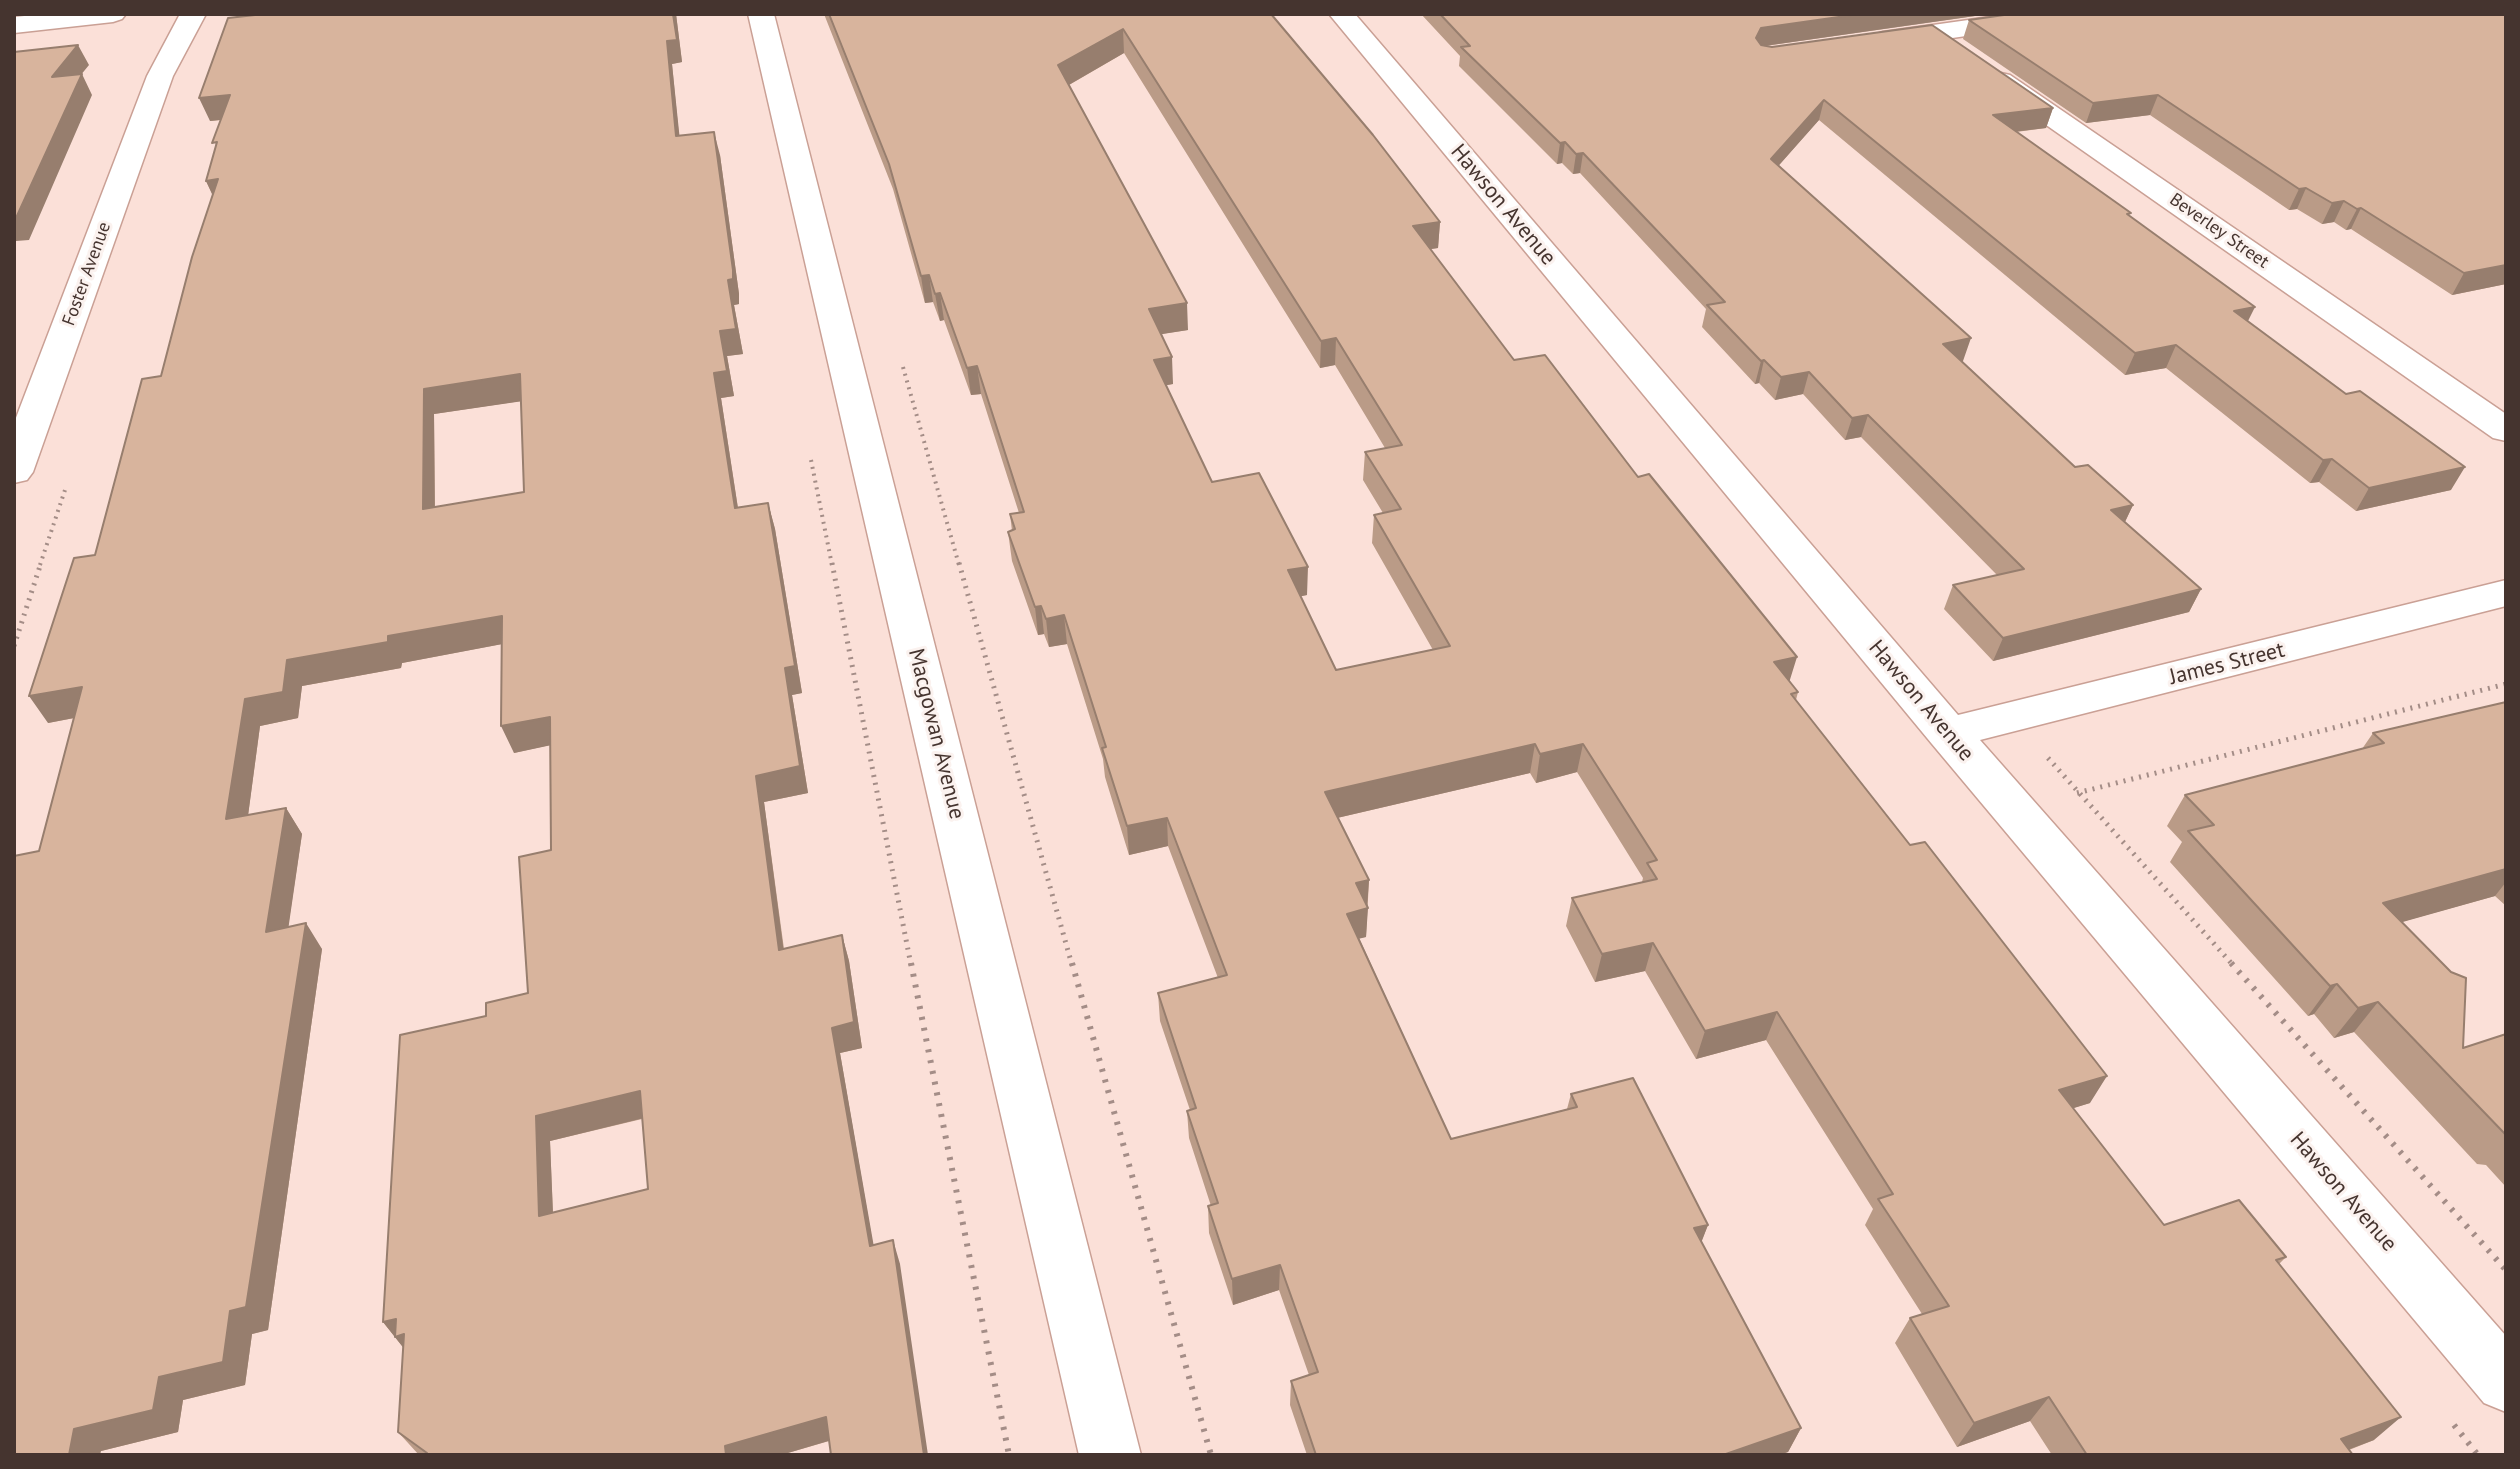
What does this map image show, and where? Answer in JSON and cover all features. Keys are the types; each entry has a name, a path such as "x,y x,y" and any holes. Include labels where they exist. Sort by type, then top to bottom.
{"street":[{"path":"14,25 113,14"},
{"name":"Foster Avenue","path":"160,76 162,28 167,14"},
{"name":"Foster Avenue","path":"14,472 160,76 193,14"},
{"name":"Macgowan Avenue","path":"761,14 1110,1455"},
{"name":"Hawson Avenue","path":"1342,14 1948,733 2506,1382"},
{"path":"1855,44 2063,14"},
{"name":"Beverley Street","path":"1932,33 2506,430"},
{"name":"James Street","path":"1948,733 2496,606"}],"path":[{"path":"899,351 1211,1455"},
{"path":"810,453 1009,1455"},
{"path":"2014,809 2506,684"}],"building":[{"path":"264,14 673,14 677,40 667,41 676,136 714,132 733,270 733,279 728,280 736,329 720,331 727,371 714,373 735,508 768,503 795,666 785,668 800,766 756,776 779,950 842,935 854,1022 832,1028 870,1246 893,1240 924,1455 831,1455 826,1417 725,1446 726,1455 427,1455 398,1432 404,1334 395,1337 396,1319 383,1322 400,1035 486,1016 486,1003 528,993 519,857 551,850 550,717 501,726 502,616 388,636 388,642 287,660 283,692 245,699 226,819 286,808 266,932 306,923 246,1307 230,1311 223,1362 159,1377 153,1410 74,1429 69,1455 14,1455 14,856 39,851 82,687 29,696 74,558 95,555 142,379 161,376 192,257 218,179 206,181 217,142 212,143 230,95 199,98 228,18","holes":["520,374 524,492 423,509 424,389","640,1091 648,1189 539,1216 536,1116"]},
{"path":"829,14 1271,14 1373,135 1440,222 1413,226 1514,360 1545,355 1638,477 1649,474 1797,657 1774,662 1798,692 1791,694 1910,845 1925,842 2107,1076 2059,1090 2164,1225 2239,1200 2286,1257 2276,1260 2401,1417 2341,1439 2353,1455 2087,1455 2049,1397 1974,1423 1910,1318 1949,1306 1878,1199 1893,1194 1777,1012 1705,1031 1653,943 1602,954 1572,898 1657,879 1647,863 1657,860 1583,744 1540,754 1535,744 1325,792 1369,880 1356,883 1368,908 1347,914 1451,1139 1577,1107 1571,1094 1633,1078 1708,1225 1694,1228 1801,1428 1723,1455 1316,1455 1291,1381 1318,1372 1280,1265 1232,1279 1208,1206 1218,1203 1187,1111 1196,1108 1158,993 1227,975 1167,818 1127,826 1102,748 1106,747 1064,615 1046,619 1041,606 1035,607 1008,532 1015,529 1010,514 1024,512 977,366 967,368 940,293 935,294 929,275 921,276 889,164","holes":["1123,29 1321,341 1336,338 1402,445 1365,452 1401,509 1374,515 1450,646 1336,670 1288,570 1308,567 1259,473 1212,482 1154,360 1172,357 1149,309 1187,303 1058,65"]},
{"path":"1440,14 1860,14 1761,28 1756,38 1761,45 1772,47 1932,25 2053,108 1993,115 2131,213 2127,214 2255,307 2234,311 2346,394 2360,391 2465,467 2369,488 2332,459 2323,460 2176,345 2135,353 1824,100 1771,159 1971,338 1943,344 2075,467 2088,465 2133,505 2111,510 2201,589 2003,638 1953,585 2024,569 1868,415 1852,418 1809,372 1781,377 1764,360 1761,361 1707,305 1725,302 1583,153 1576,154 1565,142 1560,143 1461,47 1470,46"},
{"path":"2011,14 2506,14 2506,265 2464,273 2361,208 2357,209 2344,201 2332,203 2306,188 2299,189 2158,95 2093,103 1969,20"},
{"path":"78,45 52,77 82,74 14,218 14,52"},
{"path":"2506,702 2506,869 2383,903 2451,972 2466,978 2463,1048 2506,1034 2506,1135 2378,1002 2358,1008 2337,984 2330,986 2188,831 2214,825 2185,795 2384,743 2373,733"}]}
